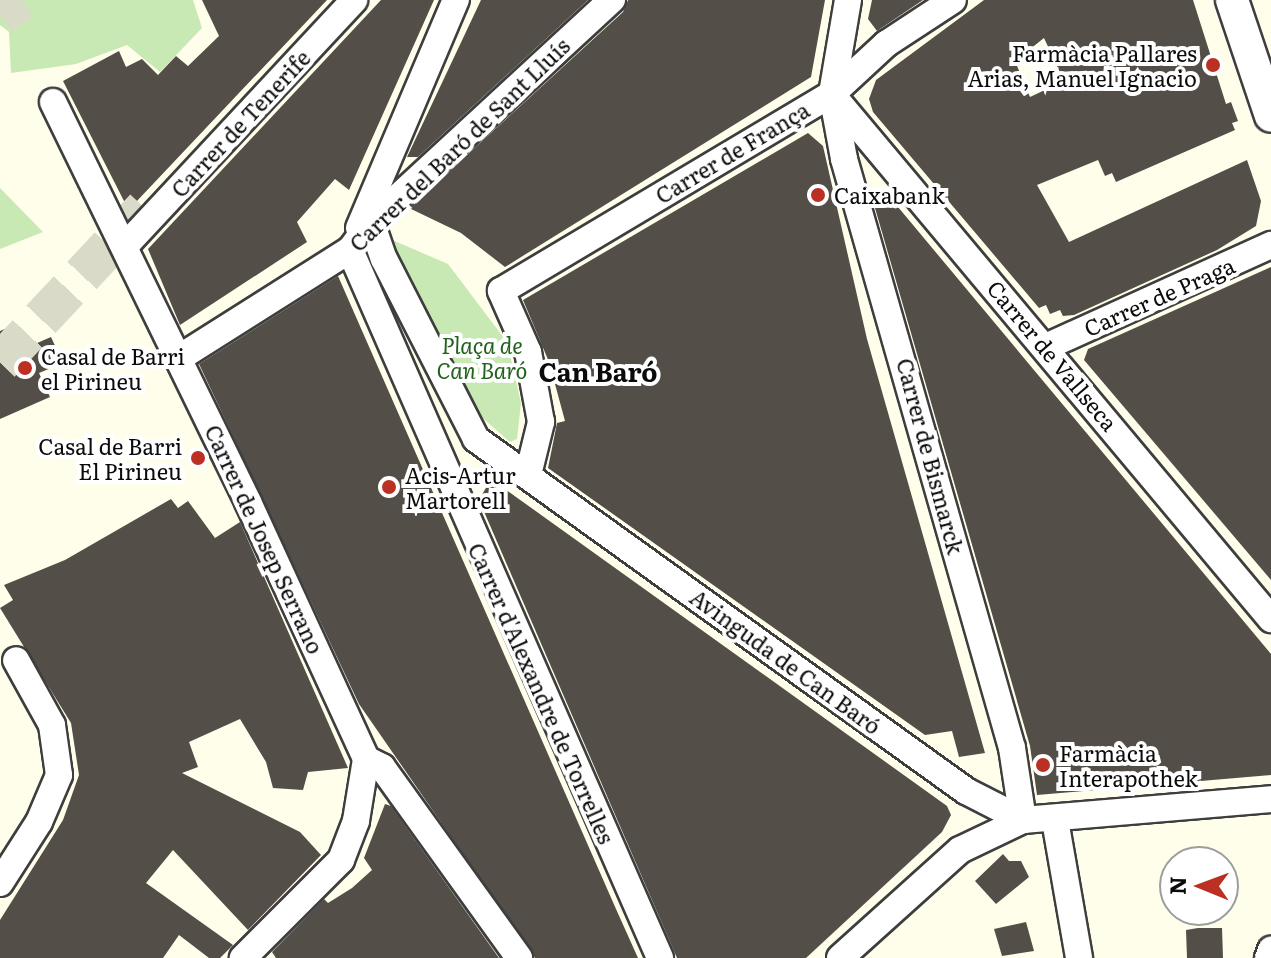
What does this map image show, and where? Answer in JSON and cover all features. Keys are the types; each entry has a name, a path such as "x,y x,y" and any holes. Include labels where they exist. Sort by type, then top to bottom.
{"street":[{"name":"Carrer de Tenerife","path":"125,246 354,0"},
{"path":"350,250 456,0"},
{"name":"Carrer del Baró de Sant Lluís","path":"179,358 350,250 371,222 612,0"},
{"path":"832,94 848,0"},
{"name":"Carrer de França","path":"528,475 541,422 528,352 501,291 832,94 886,44 953,0"},
{"path":"1232,0 1271,116"},
{"name":"Carrer de Vallseca","path":"832,94 1048,346 1271,619"},
{"name":"Carrer de Bismarck","path":"832,94 844,159 1012,748 1023,820"},
{"name":"Carrer de Josep Serrano","path":"53,102 179,358 366,759"},
{"path":"371,222 384,259 476,439 528,475"},
{"name":"Carrer de Praga","path":"1048,346 1271,245"},
{"name":"Carrer d'Alexandre de Torrelles","path":"350,250 660,958"},
{"name":"Avinguda de Can Baró","path":"528,475 980,799 1023,820 1055,820 1271,799"},
{"path":"0,883 39,822 59,775 52,725 16,660"},
{"path":"243,958 341,860 356,821 366,759 382,767 519,958"},
{"path":"972,844 980,799"},
{"path":"840,958 972,844 1023,820"},
{"path":"1055,820 1079,958"},
{"path":"1268,958 1271,950"}],"green space":[{"path":"0,0 193,0 202,28 160,72 127,45 76,64 11,73 9,32 0,25"},
{"path":"0,188 43,232 0,249"},
{"name":"Plaça de Can Baró","path":"390,239 448,264 507,342 521,403 517,439 510,442 478,414"}],"building":[{"path":"202,0 327,0 136,202 125,203 63,81 119,51 126,67 142,59 158,75 176,56 188,66 219,36"},
{"path":"381,0 434,0 349,190 335,179 297,222 307,242 180,325 148,249"},
{"path":"481,0 588,0 418,157 407,157"},
{"path":"628,0 825,0 811,77 505,267 461,233 409,208 623,12"},
{"path":"872,0 923,0 877,31 868,19"},
{"path":"984,0 1193,0 1226,104 1231,102 1238,121 1232,123 1235,130 1116,182 1112,173 1105,176 1098,160 1037,185 1069,242 1247,160 1261,201 1256,226 1217,250 1074,315 1063,316 1060,310 1050,314 1046,305 1039,308 873,112 869,99 876,80","holes":["1044,38 1064,81 1030,97 1015,61"]},
{"path":"808,133 823,146 867,339 985,753 959,757 952,731 925,735 548,468 557,423 565,421 549,362 523,300"},
{"path":"888,195 1271,654 1271,775 1037,795 1030,746 873,201"},
{"path":"1271,267 1271,580 1084,360 1088,349"},
{"path":"338,276 638,958 535,958 359,704 199,364"},
{"name":"Casal de Barri el Pirineu","path":"17,324 28,347 51,337 63,363 39,373 50,397 0,419 0,331"},
{"path":"491,479 947,806 951,815 942,832 806,958 677,958 479,500"},
{"path":"171,499 178,508 188,501 215,538 240,522 348,768 308,772 303,790 273,788 266,762 240,719 189,742 198,767 182,773 300,832 321,855 248,930 173,850 146,883 233,945 220,958 209,958 179,935 163,958 0,958 0,920 63,820 79,775 71,723 0,608 13,600 4,585 65,560"},
{"path":"385,804 391,806 499,958 276,958 272,952 324,899 328,903 352,888 372,870 364,858"},
{"path":"1003,854 1009,861 1021,861 1029,877 996,904 975,881"},
{"path":"1026,922 1034,951 1002,956 994,929"},
{"path":"1222,928 1223,958 1187,958 1186,930"}],"tunnel":[{"path":"0,15 21,0"},
{"path":"0,363 145,208"}],"place":[{"name":"Farmàcia Pallares Arias, Manuel Ignacio","path":"1213,65"},
{"name":"Caixabank","path":"818,195"},
{"name":"Casal de Barri el Pirineu","path":"25,368"},
{"name":"Casal de Barri El Pirineu","path":"198,458"},
{"name":"Acis-Artur Martorell","path":"389,487"},
{"name":"Farmàcia Interapothek","path":"1043,765"}],"district":[{"name":"Can Baró","path":"598,371"}]}
